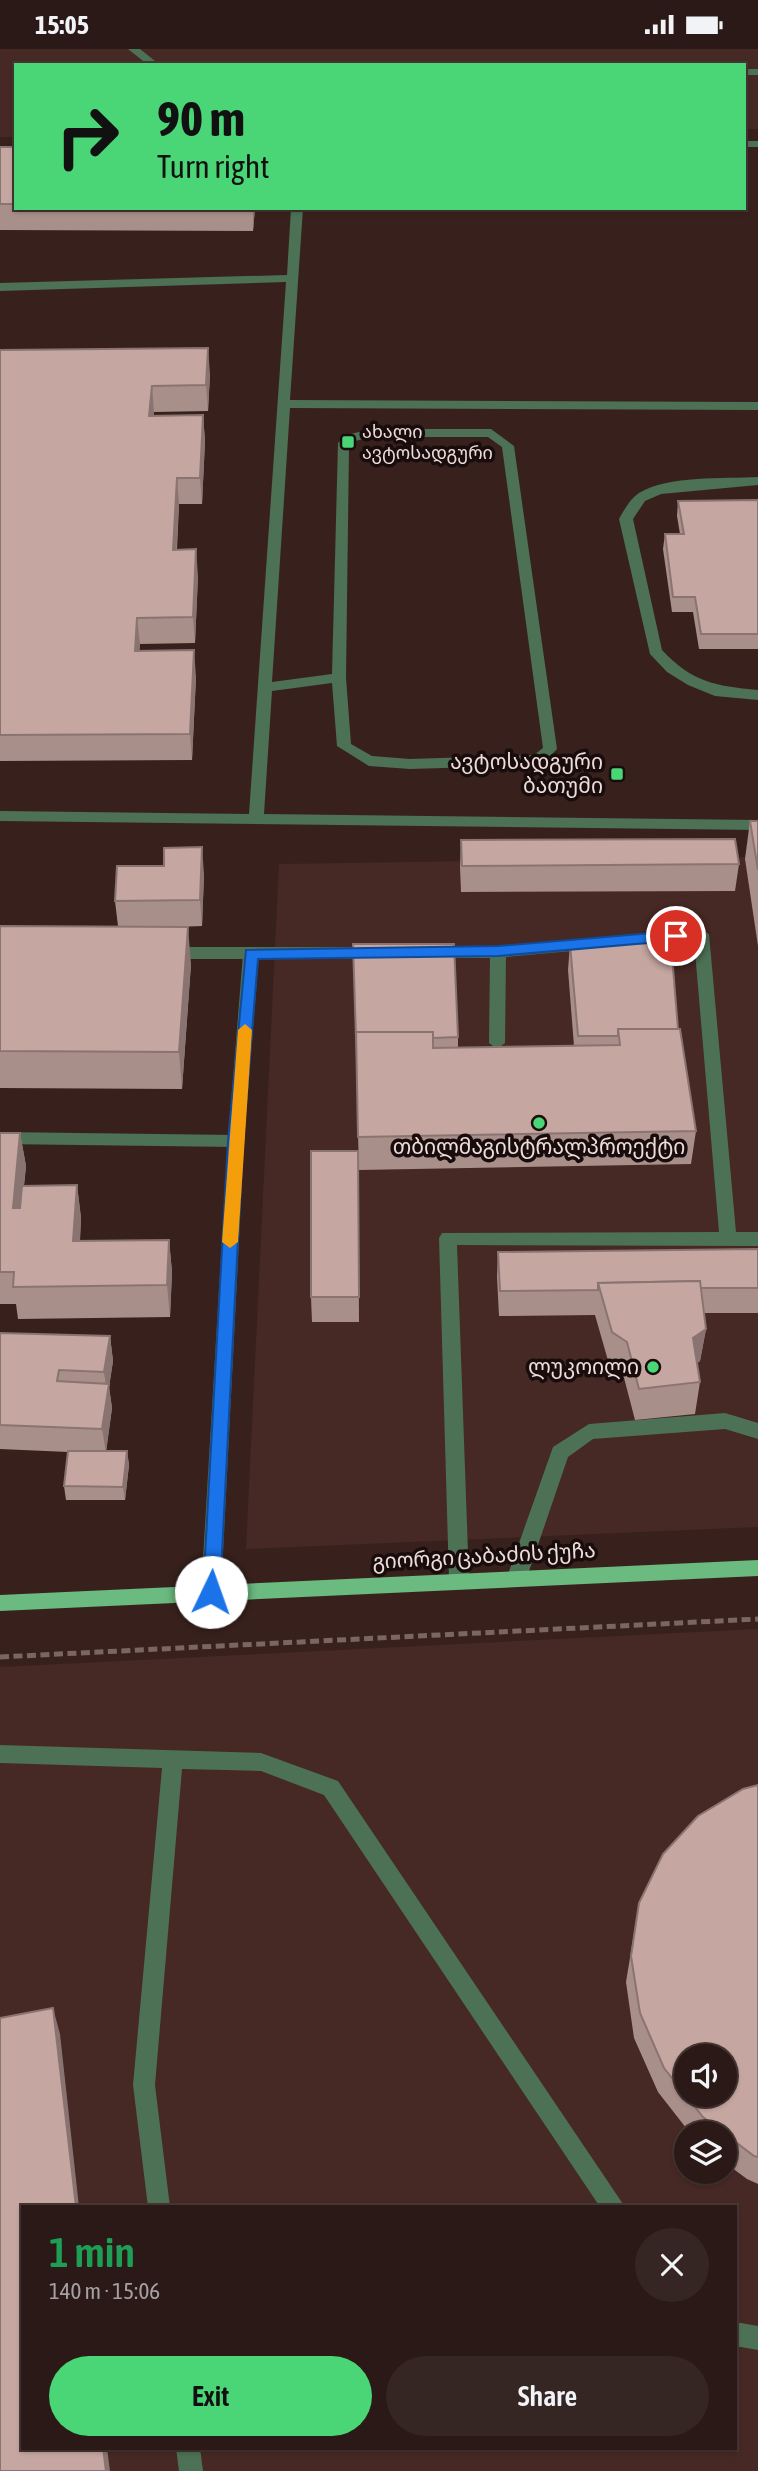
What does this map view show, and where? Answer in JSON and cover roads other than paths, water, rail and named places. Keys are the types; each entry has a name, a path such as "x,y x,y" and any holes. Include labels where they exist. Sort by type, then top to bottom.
{"main road":[{"name":"გიორგი ცაბაძის ქუჩა","path":"0,1603 517,1577 758,1568"}],"street":[{"path":"133,49 152,63"},
{"path":"256,819 297,210"},
{"path":"0,287 292,278"},
{"path":"284,404 758,405"},
{"path":"372,433 491,433 508,446 550,749 538,760 411,764 369,761 344,746 339,678 343,446 351,438 372,433"},
{"path":"758,481 647,493 632,506 626,519 655,651 672,669 693,682 715,691 758,695"},
{"path":"265,687 339,678"},
{"path":"0,816 758,825"},
{"path":"416,952 498,951 701,934 728,1239"},
{"path":"497,1043 498,951"},
{"path":"154,953 388,953"},
{"path":"211,1592 236,1141 251,954"},
{"path":"0,1138 236,1141"},
{"path":"459,1580 447,1238 758,1239"},
{"path":"517,1577 560,1452 589,1432 725,1421 758,1431"},
{"path":"0,1754 261,1762 331,1788 613,2205"},
{"path":"159,2205 144,2085 173,1759"},
{"path":"737,2334 758,2338"},
{"path":"188,2450 191,2471"}],"place":[{"name":"ახალი ავტოსადგური","path":"348,442"},
{"name":"ავტოსადგური ბათუმი","path":"617,774"},
{"name":"თბილმაგისტრალპროექტი","path":"539,1123"},
{"name":"ლუკოილი","path":"653,1367"}]}
